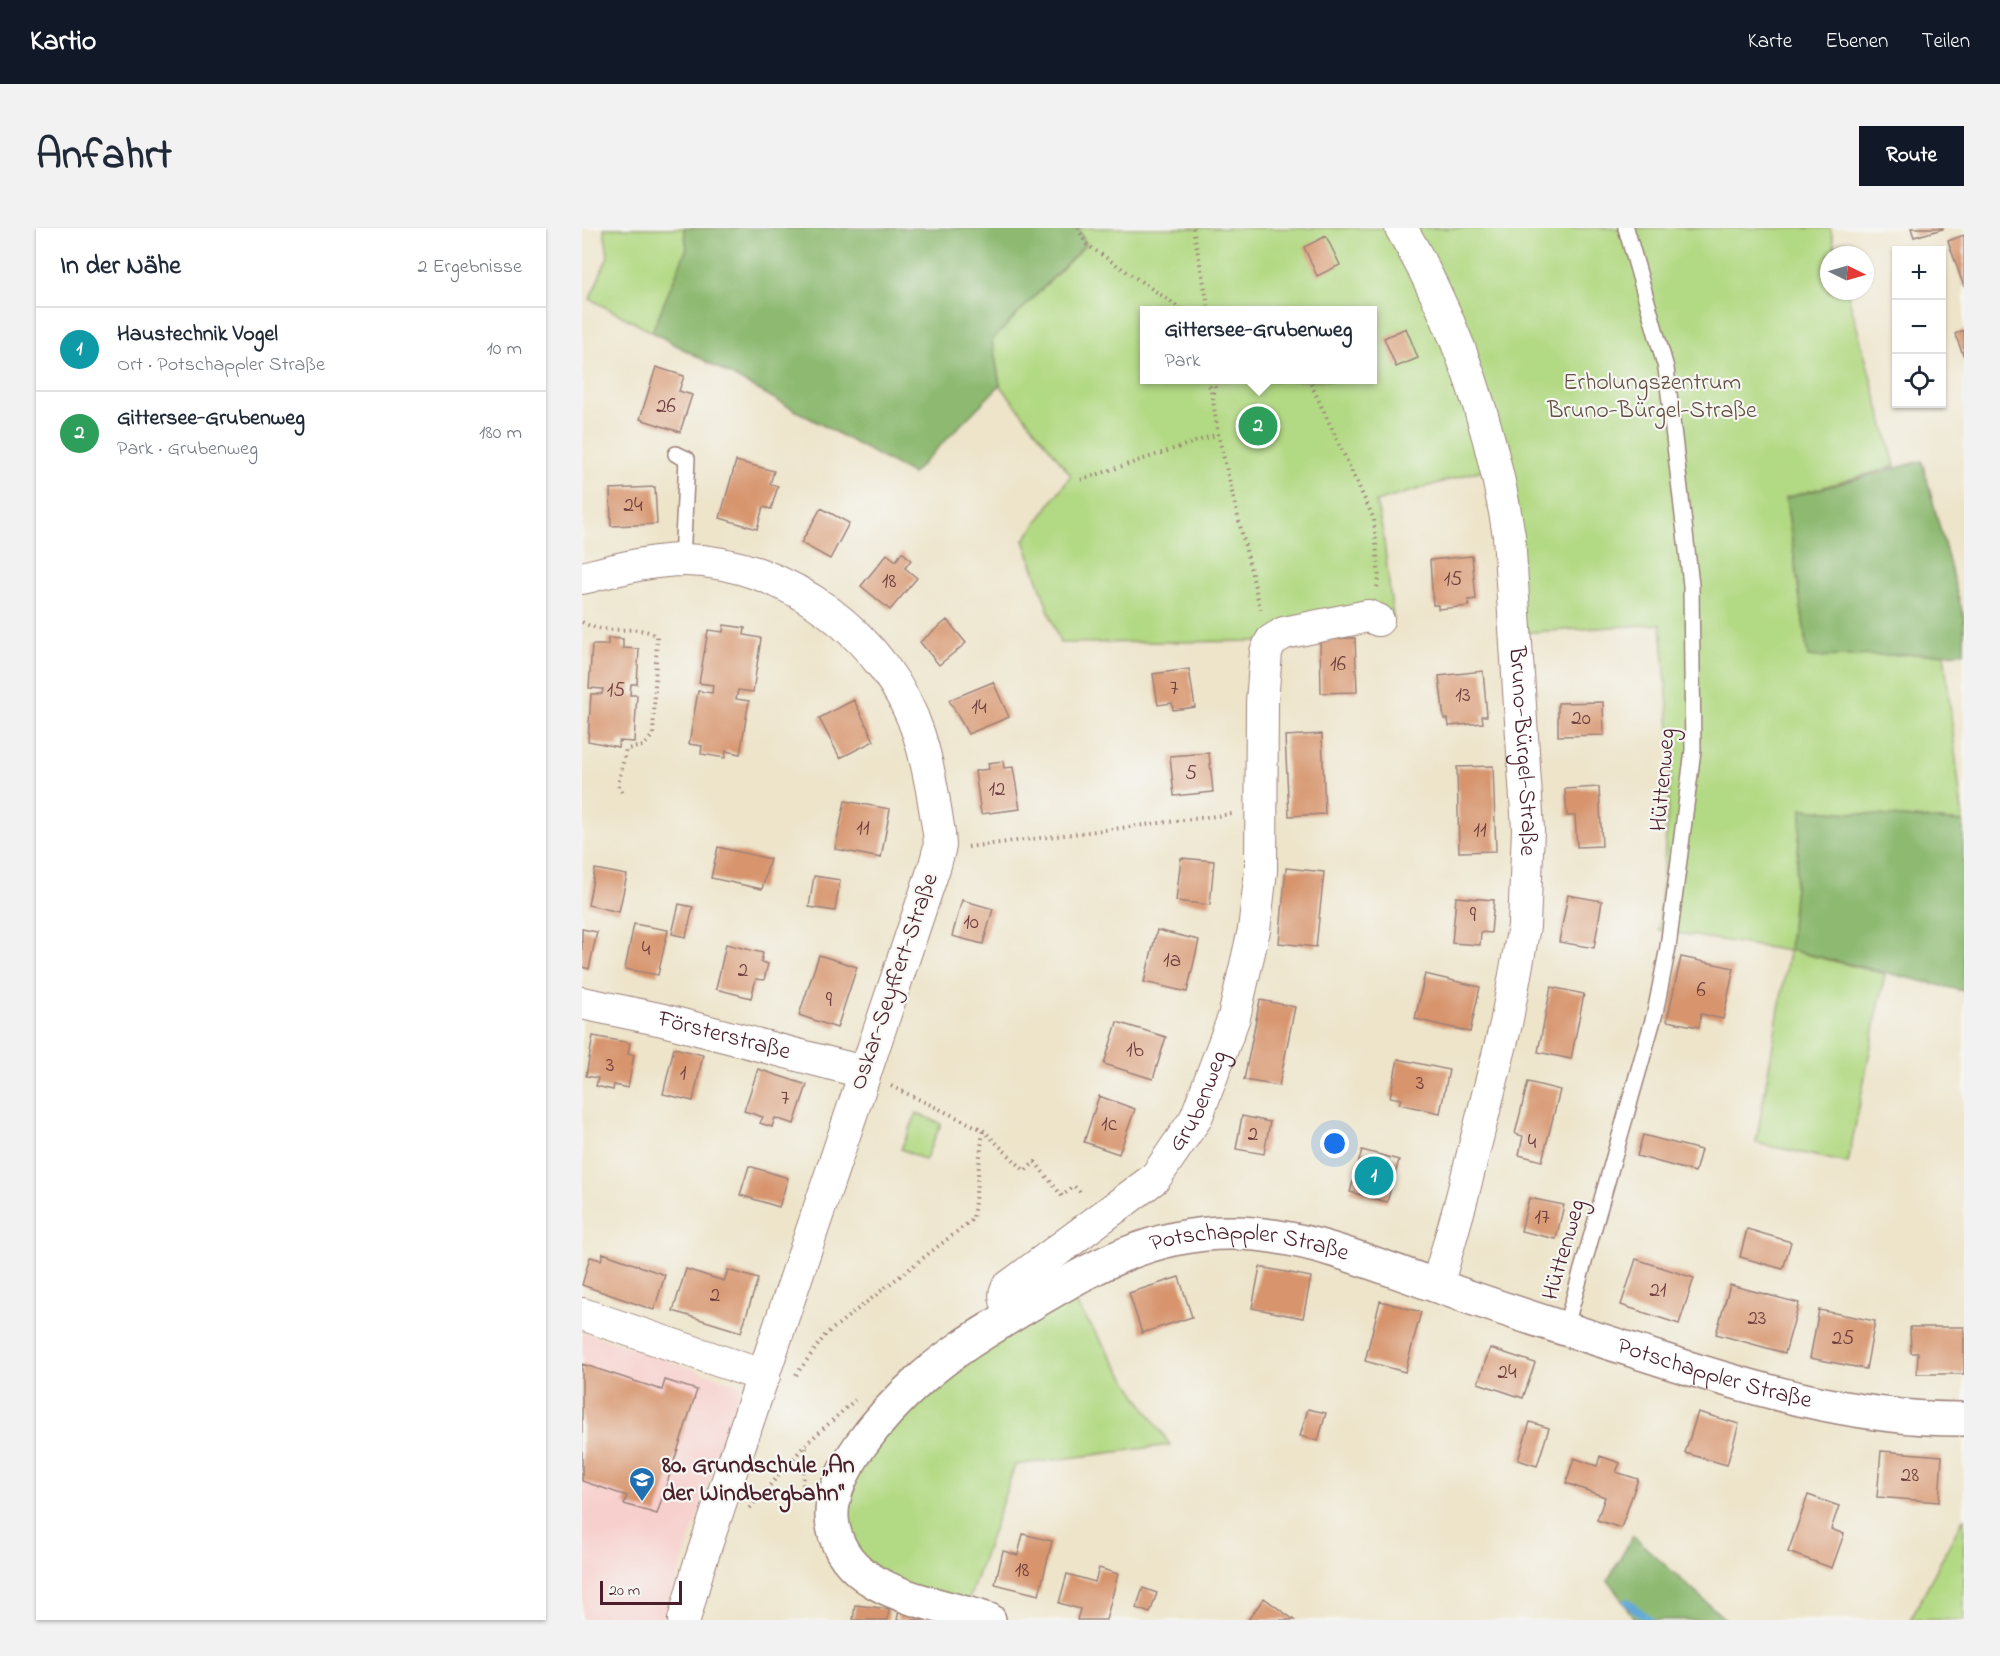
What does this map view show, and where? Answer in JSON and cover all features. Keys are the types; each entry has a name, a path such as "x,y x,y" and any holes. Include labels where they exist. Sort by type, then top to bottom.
{"street":[{"name":"Bruno-Bürgel-Straße","path":"1401,228 1419,259 1461,349 1474,384 1504,499 1509,536 1528,829 1527,894 1521,952 1484,1111 1437,1286"},
{"name":"Oskar-Seyffert-Straße","path":"582,578 629,566 682,560 726,564 768,578 808,598 863,642 890,676 919,734 930,782 940,846 863,1072 778,1378 698,1569 684,1620"},
{"path":"1271,640 1284,633 1373,618"},
{"name":"Grubenweg","path":"1014,1314 1006,1302 1004,1294 1007,1288 1155,1178 1178,1148 1196,1118 1216,1068 1234,1017 1254,930 1261,871 1262,702 1266,652 1271,640"},
{"name":"Försterstraße","path":"582,1003 663,1020 863,1072"},
{"name":"Potschappler Straße","path":"989,1620 880,1586 847,1559 833,1528 831,1510 840,1480 859,1448 910,1388 943,1359 1100,1264 1138,1248 1211,1234 1269,1235 1304,1241 1708,1375 1790,1396 1887,1414 1964,1419"},
{"path":"582,1314 778,1378"}],"lane":[{"name":"Hüttenweg","path":"1565,1329 1655,1013 1668,947 1693,750 1691,585 1666,368 1626,228"},
{"path":"676,454 687,459 682,560"}],"path":[{"path":"1078,228 1086,244 1177,306"},
{"path":"1192,228 1208,306"},
{"path":"1209,384 1218,434 1254,578 1263,624 1271,640"},
{"path":"1213,400 1215,384"},
{"path":"1311,384 1374,519 1379,579 1373,618"},
{"path":"1081,480 1218,434"},
{"path":"582,622 596,630 648,631 657,636 653,735 643,746 626,749 618,785 622,792"},
{"path":"940,846 956,848 1262,810"},
{"path":"863,1072 983,1130 1025,1171 1035,1162 1062,1196 1074,1186 1105,1216"},
{"path":"778,1378 826,1334 973,1219 983,1130"}],"shaded area":[{"name":"80. Grundschule „An der Windbergbahn“","path":"582,1332 741,1385 663,1620 582,1620"}],"green space":[{"path":"604,228 684,228 687,248 652,332 590,299 608,256"},
{"path":"684,228 1078,228 1086,244 992,340 1000,385 912,474 652,332 687,248"},
{"name":"Erholungszentrum Bruno-Bürgel-Straße","path":"1078,228 1830,228 1835,246 1820,246 1820,300 1849,300 1895,466 1786,498 1808,657 1944,653 1963,822 1802,809 1789,950 1885,974 1848,1163 1756,1143 1789,951 1659,930 1672,752 1661,624 1516,633 1495,466 1376,502 1383,533 1393,618 1271,641 1060,643 1024,540 1071,475 1000,385 992,340 1086,244"},
{"path":"1922,461 1964,618 1964,653 1808,657 1786,498"},
{"path":"1802,809 1963,822 1964,991 1789,950"},
{"path":"917,1113 941,1124 925,1160 901,1149"},
{"path":"1063,1284 1170,1445 1015,1465 965,1611 847,1559 840,1480 859,1448"},
{"path":"1964,1517 1964,1620 1910,1620"},
{"path":"1633,1536 1726,1620 1635,1620 1608,1580"}],"building":[{"path":"1911,228 1943,228 1943,229 1914,237"},
{"path":"1964,235 1964,287 1948,241"},
{"path":"1326,236 1340,265 1317,276 1304,247"},
{"path":"1406,328 1418,358 1396,367 1384,338"},
{"path":"1964,330 1964,357 1955,334"},
{"path":"656,367 684,376 679,391 692,395 680,432 640,419"},
{"path":"736,461 774,471 770,484 778,486 771,509 763,507 757,529 720,518"},
{"path":"655,487 657,524 611,526 610,489"},
{"path":"821,508 849,523 830,559 801,543"},
{"path":"902,552 911,560 905,568 917,578 890,610 861,586 887,554 896,561"},
{"path":"1472,556 1476,599 1468,600 1469,606 1438,609 1438,605 1433,605 1430,560"},
{"path":"947,620 966,643 939,665 920,642"},
{"path":"724,625 745,628 744,635 761,638 753,692 738,690 736,699 749,701 740,754 726,751 725,758 701,754 702,746 689,744 698,691 712,693 713,685 699,683 708,630 723,632"},
{"path":"608,638 623,639 623,648 639,649 637,684 631,684 630,695 637,695 634,742 619,741 618,747 588,741 591,694 602,694 603,689 589,688 592,645 608,645"},
{"path":"1355,638 1357,692 1321,693 1320,639"},
{"path":"1189,669 1195,707 1173,710 1172,703 1158,705 1153,674"},
{"path":"1483,671 1487,716 1482,716 1483,723 1449,726 1448,719 1444,719 1439,676"},
{"path":"993,682 1009,717 968,734 949,700"},
{"path":"854,700 874,741 840,758 819,718"},
{"path":"1603,702 1604,735 1558,736 1558,703"},
{"path":"1322,734 1325,814 1289,816 1285,736"},
{"path":"1209,753 1213,792 1174,796 1170,756"},
{"path":"1003,761 1004,768 1013,767 1020,809 981,814 975,771 989,769 988,763"},
{"path":"1493,766 1496,851 1459,852 1457,767"},
{"path":"1599,787 1602,846 1577,847 1575,816 1567,816 1565,789"},
{"path":"845,801 890,809 881,858 835,849"},
{"path":"718,847 770,859 762,889 711,878"},
{"path":"1181,858 1214,861 1210,905 1176,901"},
{"path":"1286,868 1324,872 1316,947 1279,943"},
{"path":"595,869 627,875 619,912 588,905"},
{"path":"814,876 840,880 835,911 809,907"},
{"path":"1568,895 1602,901 1594,948 1559,942"},
{"path":"1456,897 1494,900 1491,933 1481,932 1480,945 1452,943"},
{"path":"962,900 993,909 983,944 952,936"},
{"path":"679,904 693,907 686,937 672,934"},
{"path":"634,924 668,930 658,975 625,969"},
{"path":"582,929 597,932 589,969 582,967"},
{"path":"1157,930 1199,940 1187,992 1144,982"},
{"path":"726,944 763,953 761,962 768,964 764,980 756,979 751,998 716,989"},
{"path":"819,955 857,967 837,1028 799,1015"},
{"path":"1681,957 1734,968 1723,1019 1701,1014 1699,1027 1667,1021"},
{"path":"1425,974 1480,987 1470,1032 1415,1019"},
{"path":"1551,987 1584,994 1571,1059 1538,1052"},
{"path":"1260,1000 1295,1007 1279,1086 1244,1080"},
{"path":"1117,1022 1166,1037 1153,1079 1104,1064"},
{"path":"593,1036 630,1043 628,1054 634,1055 628,1088 614,1085 613,1090 596,1086 598,1078 586,1076"},
{"path":"674,1048 703,1055 693,1101 663,1094"},
{"path":"1398,1059 1449,1070 1440,1113 1399,1104 1401,1099 1390,1097"},
{"path":"758,1069 807,1085 794,1124 775,1118 772,1127 760,1123 763,1117 744,1111"},
{"path":"1528,1082 1560,1090 1542,1161 1519,1155 1523,1136 1515,1134"},
{"path":"1099,1096 1135,1109 1119,1154 1084,1142"},
{"path":"1242,1116 1270,1122 1264,1154 1236,1149"},
{"path":"1643,1135 1701,1150 1695,1172 1637,1156"},
{"path":"1362,1150 1399,1160 1387,1202 1350,1192"},
{"path":"749,1166 788,1178 779,1207 740,1195"},
{"path":"1529,1198 1564,1205 1556,1239 1521,1231"},
{"path":"1747,1229 1791,1242 1783,1269 1740,1257"},
{"path":"603,1253 665,1275 654,1310 582,1285 590,1257 601,1260"},
{"path":"1636,1259 1694,1278 1679,1324 1621,1305"},
{"path":"1260,1267 1311,1277 1303,1318 1252,1308"},
{"path":"686,1269 724,1281 728,1270 758,1279 741,1332 673,1311"},
{"path":"1179,1277 1192,1317 1142,1333 1129,1293"},
{"path":"1730,1285 1799,1303 1785,1353 1716,1334"},
{"path":"1380,1301 1421,1312 1405,1372 1365,1361"},
{"path":"1819,1310 1875,1321 1866,1369 1810,1358"},
{"path":"1910,1327 1964,1327 1964,1374 1917,1374 1918,1353 1911,1353"},
{"path":"1490,1348 1535,1363 1523,1398 1478,1383"},
{"path":"582,1364 662,1390 665,1380 697,1390 657,1514 624,1504 627,1496 582,1481"},
{"path":"1308,1409 1326,1413 1318,1441 1300,1436"},
{"path":"1698,1412 1739,1424 1727,1465 1685,1453"},
{"path":"1530,1422 1549,1428 1537,1466 1518,1460"},
{"path":"1881,1451 1942,1456 1939,1502 1877,1497"},
{"path":"1600,1456 1620,1463 1616,1472 1638,1479 1621,1528 1597,1520 1605,1497 1566,1483 1574,1458 1597,1466"},
{"path":"1808,1495 1839,1506 1831,1529 1844,1534 1832,1568 1788,1552"},
{"path":"1023,1534 1052,1541 1039,1595 995,1584 1003,1551 1018,1555"},
{"path":"1099,1568 1118,1574 1106,1620 1077,1620 1080,1609 1059,1603 1067,1574 1095,1582"},
{"path":"1143,1588 1157,1593 1150,1613 1136,1608"},
{"path":"1264,1598 1294,1620 1248,1620"},
{"path":"855,1605 889,1609 888,1620 853,1620"},
{"path":"899,1610 930,1620 897,1620"}],"waterway":[{"path":"1627,1602 1649,1620"}],"place":[{"name":"Gittersee-Grubenweg","path":"1258,426"},
{"name":"Haustechnik Vogel","path":"1374,1176"},
{"name":"80. Grundschule „An der Windbergbahn“","path":"642,1503"}]}
